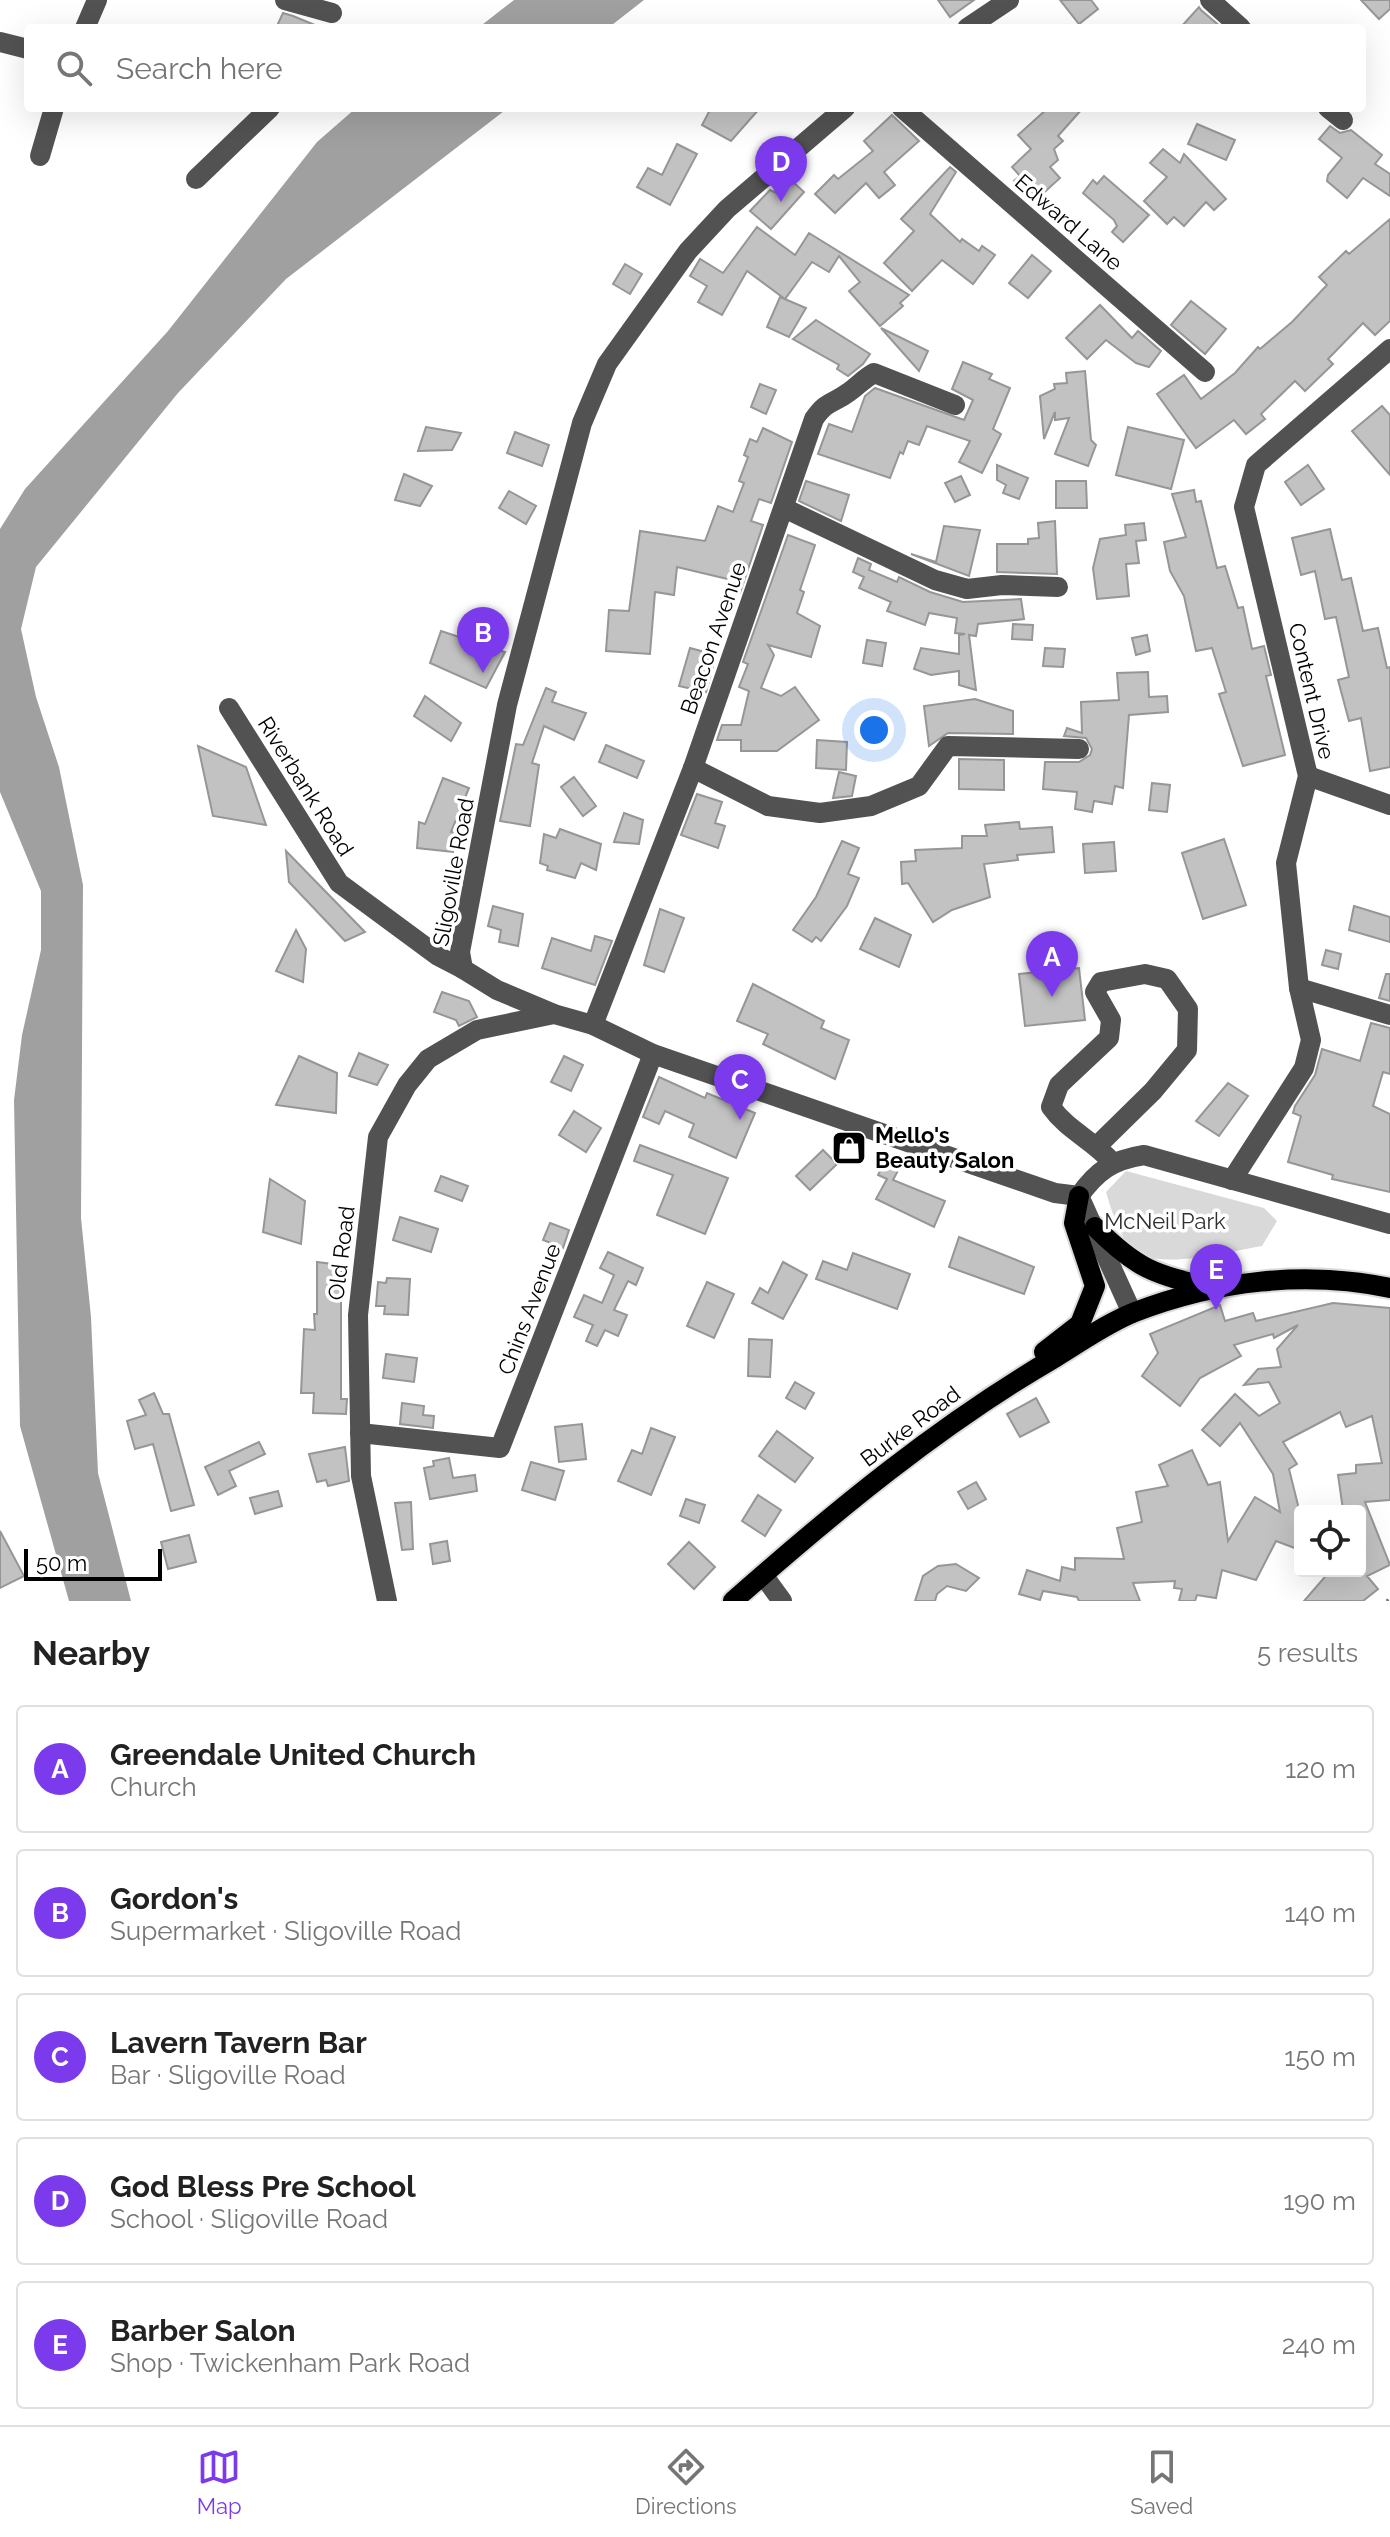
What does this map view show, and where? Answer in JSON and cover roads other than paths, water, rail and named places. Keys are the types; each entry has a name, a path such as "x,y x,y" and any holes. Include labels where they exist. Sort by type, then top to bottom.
{"main road":[{"path":"998,1391 1080,1324 1091,1302 1095,1286 1074,1223 1079,1196"},
{"path":"1095,1227 1126,1258 1147,1271 1213,1288 1282,1278 1390,1288"},
{"name":"Burke Road","path":"733,1601 930,1438 998,1391 1132,1313 1213,1288"}],"street":[{"path":"87,24 97,0"},
{"path":"285,0 332,14"},
{"path":"973,24 1009,0"},
{"path":"1210,0 1237,24"},
{"path":"0,42 24,48"},
{"path":"40,156 53,112"},
{"path":"196,179 266,112"},
{"name":"Sligoville Road","path":"840,112 727,209 688,251 607,364 582,423 507,705 460,952 463,969 478,981 554,1014 593,1025 653,1054 886,1137 1055,1193 1079,1196"},
{"name":"Edward Lane","path":"907,112 1205,372"},
{"name":"Content Drive","path":"1232,1180 1304,1068 1311,1040 1299,988 1286,863 1308,776 1244,507 1256,465 1390,349"},
{"name":"Beacon Avenue","path":"593,1025 693,768 814,419 823,406 849,393 858,380 874,373 955,405"},
{"path":"784,508 935,580 967,589 1058,587"},
{"name":"Riverbank Road","path":"229,708 339,883 438,956 463,969"},
{"path":"693,768 768,806 820,813 871,806 919,786 948,746 1079,749"},
{"path":"1308,776 1390,805"},
{"path":"1098,1145 1153,1091 1187,1050 1188,1009 1167,979 1145,974 1101,982 1095,992 1111,1020 1109,1038 1059,1085 1051,1107 1064,1126 1098,1145 1112,1162"},
{"path":"1299,988 1390,1015"},
{"name":"Old Road","path":"387,1601 361,1476 360,1433 358,1315 378,1137 407,1085 428,1059 477,1030 554,1014"},
{"name":"Chins Avenue","path":"360,1433 500,1448 653,1054"},
{"path":"1132,1313 1079,1196 1093,1176 1112,1162 1144,1155 1390,1224"},
{"path":"763,1575 782,1601"}],"place":[{"name":"God Bless Pre School","path":"781,202"},
{"name":"Gordon's","path":"483,673"},
{"name":"Greendale United Church","path":"1052,997"},
{"name":"Lavern Tavern Bar","path":"740,1120"},
{"name":"Mello's Beauty Salon","path":"849,1148"},
{"name":"Barber Salon","path":"1216,1310"}],"park label":[{"name":"McNeil Park","path":"1165,1221"}]}
